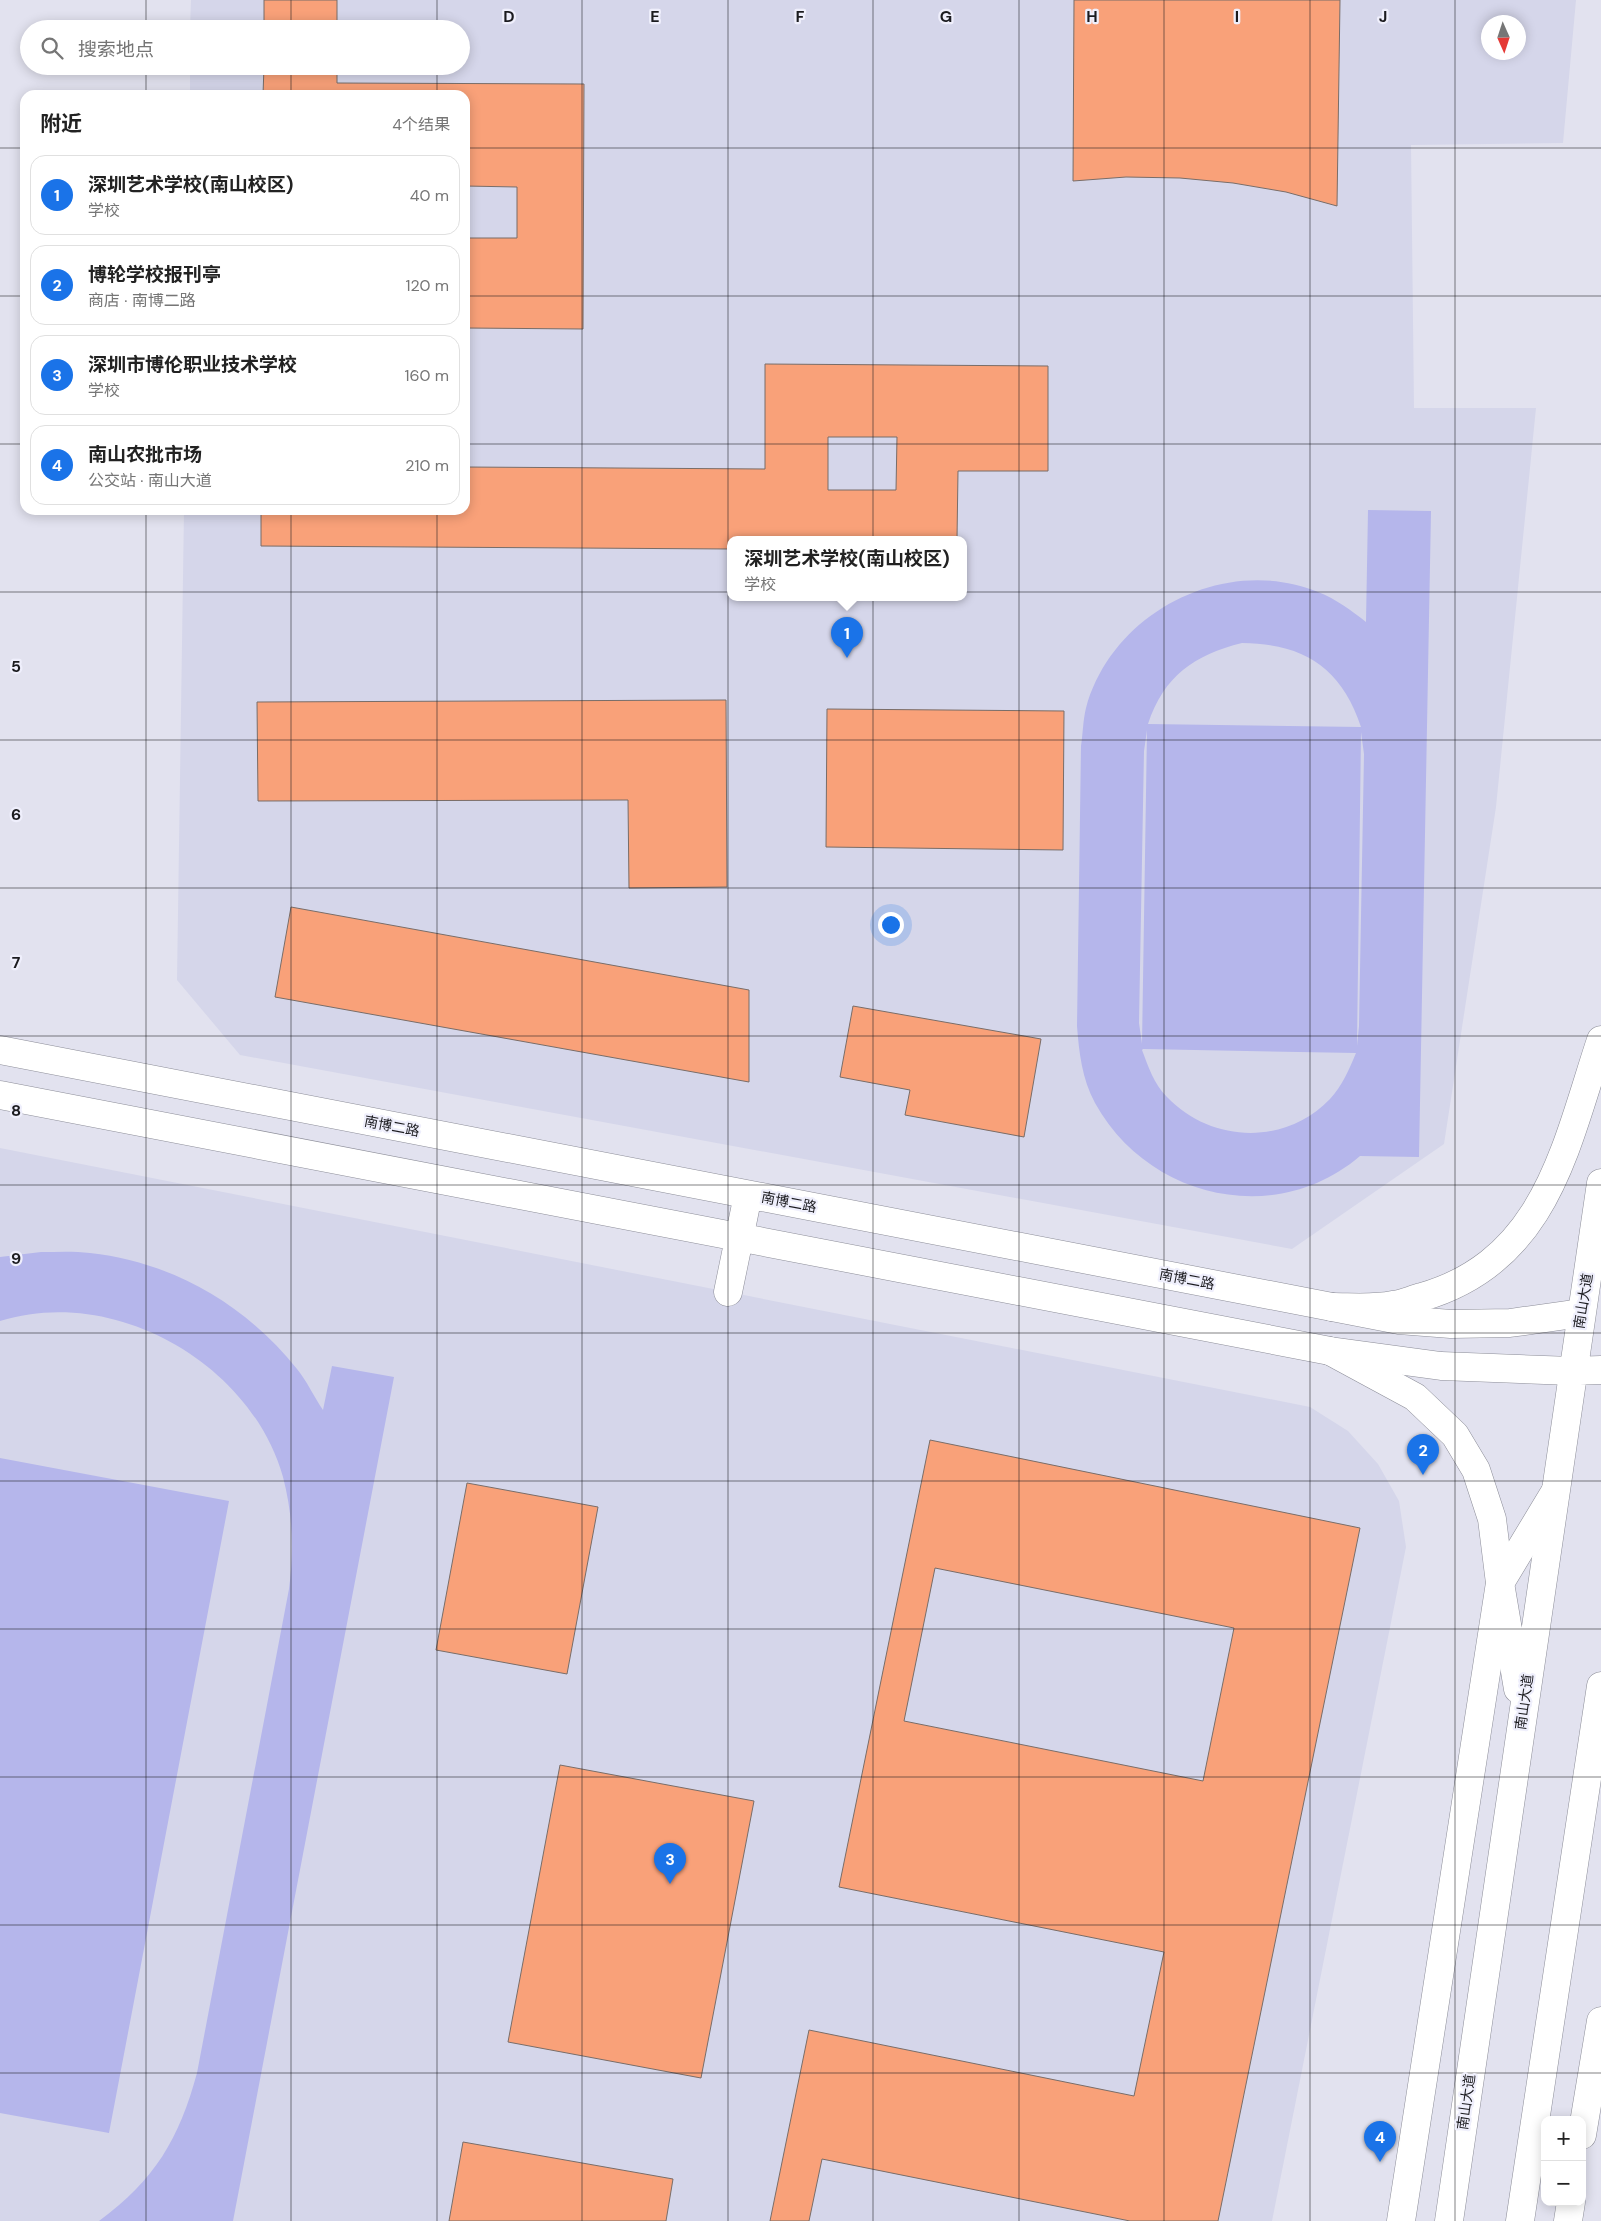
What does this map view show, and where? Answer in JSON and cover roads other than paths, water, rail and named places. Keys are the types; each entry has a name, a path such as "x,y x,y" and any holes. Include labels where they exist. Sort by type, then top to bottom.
{"street":[{"path":"1332,1307 1392,1305 1448,1289 1493,1262 1522,1233 1544,1200 1562,1159 1601,1040"},
{"name":"南博二路","path":"0,1050 1399,1320 1451,1324 1510,1323 1591,1311"},
{"path":"0,1095 1330,1351 1441,1366 1572,1371 1601,1370"},
{"name":"南山大道","path":"1449,2221 1572,1371 1591,1311 1601,1182"},
{"path":"728,1292 748,1194"},
{"path":"1330,1351 1415,1398 1455,1435 1476,1470 1492,1519 1500,1583 1522,1714"},
{"path":"1401,2221 1500,1583 1554,1492"},
{"path":"1520,2221 1601,1686"},
{"path":"1585,2116 1601,2021"},
{"path":"1568,2221 1570,2206"}],"place":[{"name":"深圳艺术学校(南山校区)","path":"847,658"},
{"name":"博轮学校报刊亭","path":"1423,1475"},
{"name":"深圳市博伦职业技术学校","path":"670,1884"},
{"name":"南山农批市场","path":"1380,2162"}]}
